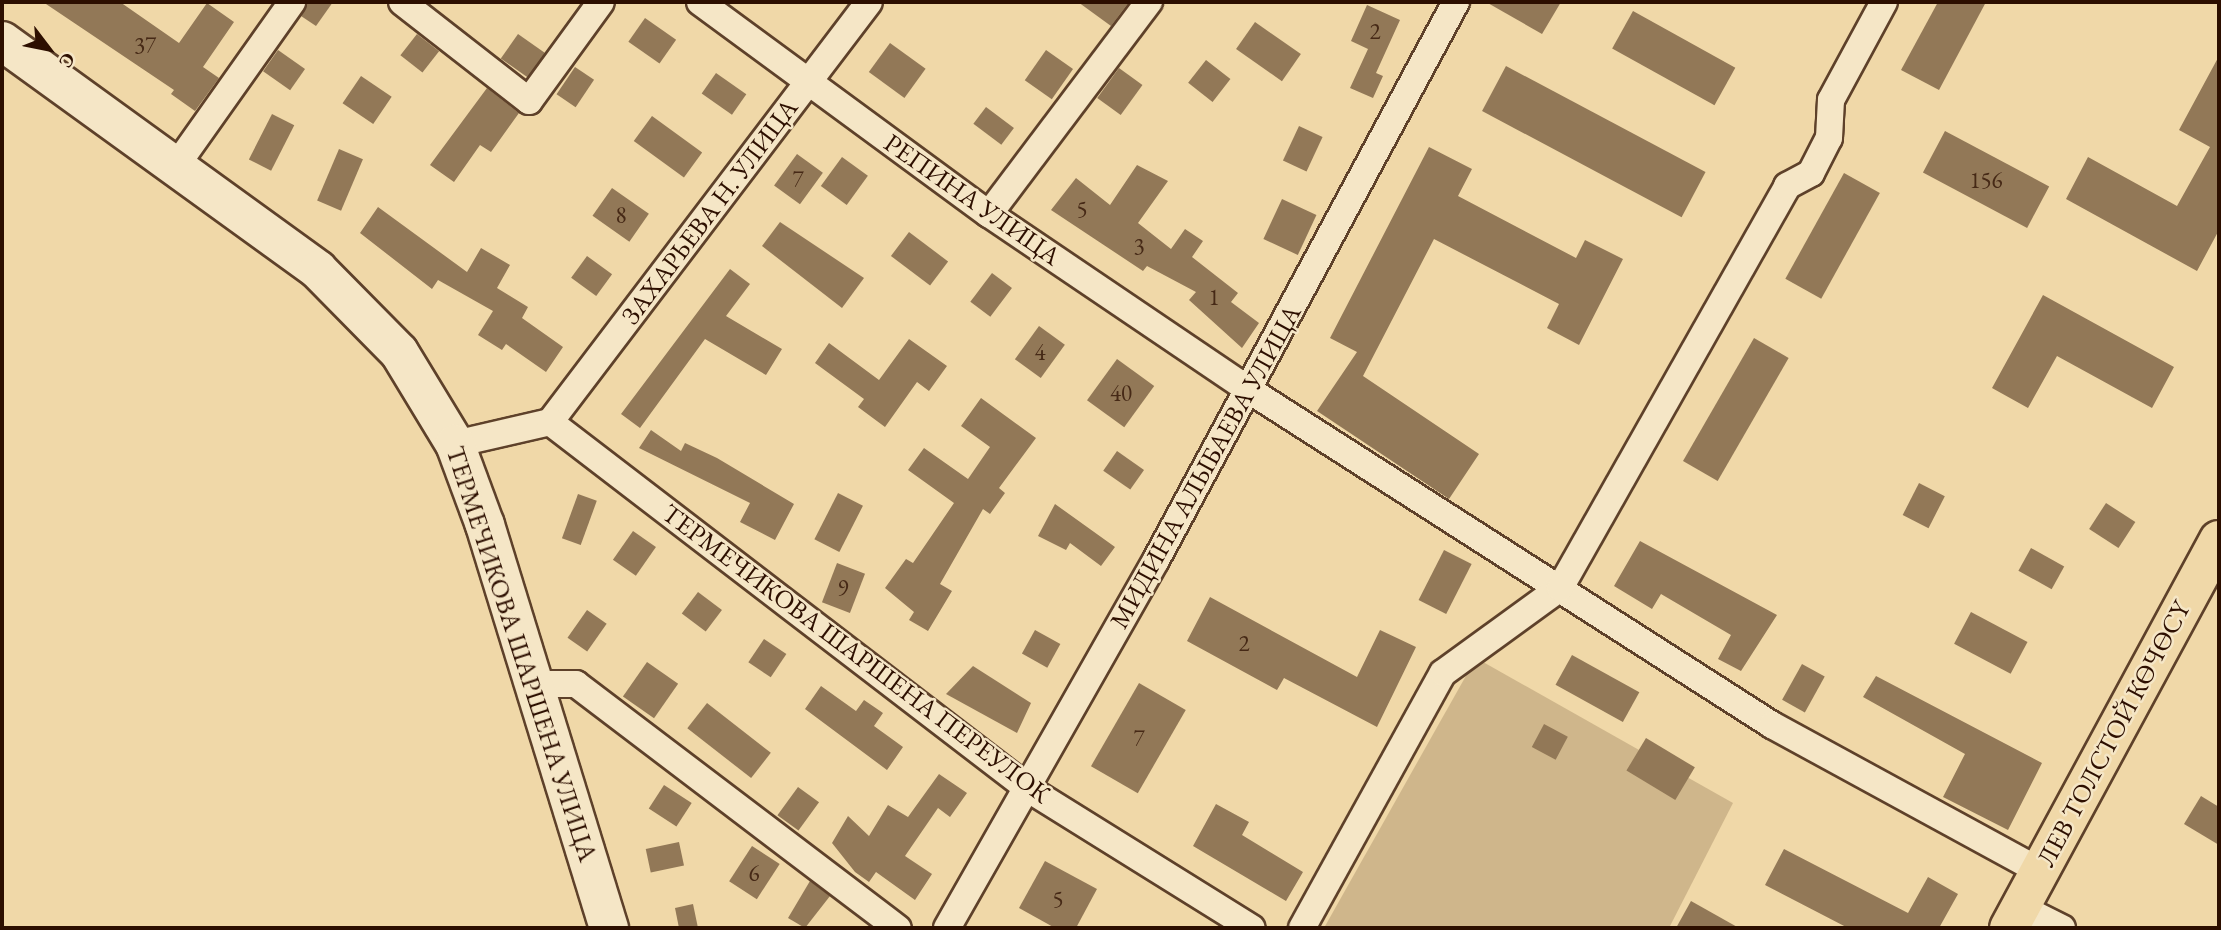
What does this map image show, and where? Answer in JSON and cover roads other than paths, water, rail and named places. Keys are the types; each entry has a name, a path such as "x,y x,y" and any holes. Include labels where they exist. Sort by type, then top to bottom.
{"main road":[{"name":"ЛЕВ ТОЛСТОЙ КӨЧӨСҮ","path":"2015,918 2219,540"}],"street":[{"path":"176,166 292,2"},
{"path":"402,2 529,100 601,2"},
{"name":"РЕПИНА УЛИЦА","path":"700,2 989,214 1249,390 1772,725 2040,871"},
{"name":"ЗАХАРЬЕВА Н. УЛИЦА","path":"550,422 869,2"},
{"path":"989,214 1149,2"},
{"name":"МИДИНА АЛЫБАЕВА УЛИЦА","path":"947,928 1030,790 1249,390 1456,2"},
{"path":"1302,928 1443,673 1560,588 1787,186 1811,173 1829,138 1831,100 1884,2"},
{"name":"ТЕРМЕЧИКОВА ШАРШЕНА УЛИЦА","path":"2,41 176,166 362,311 399,352 455,444 535,684 609,928"},
{"path":"455,444 550,422"},
{"name":"ТЕРМЕЧИКОВА ШАРШЕНА ПЕРЕУЛОК","path":"550,422 1030,790 1252,928"},
{"path":"535,684 576,684 898,928"},
{"path":"2015,918 2062,928"}]}
